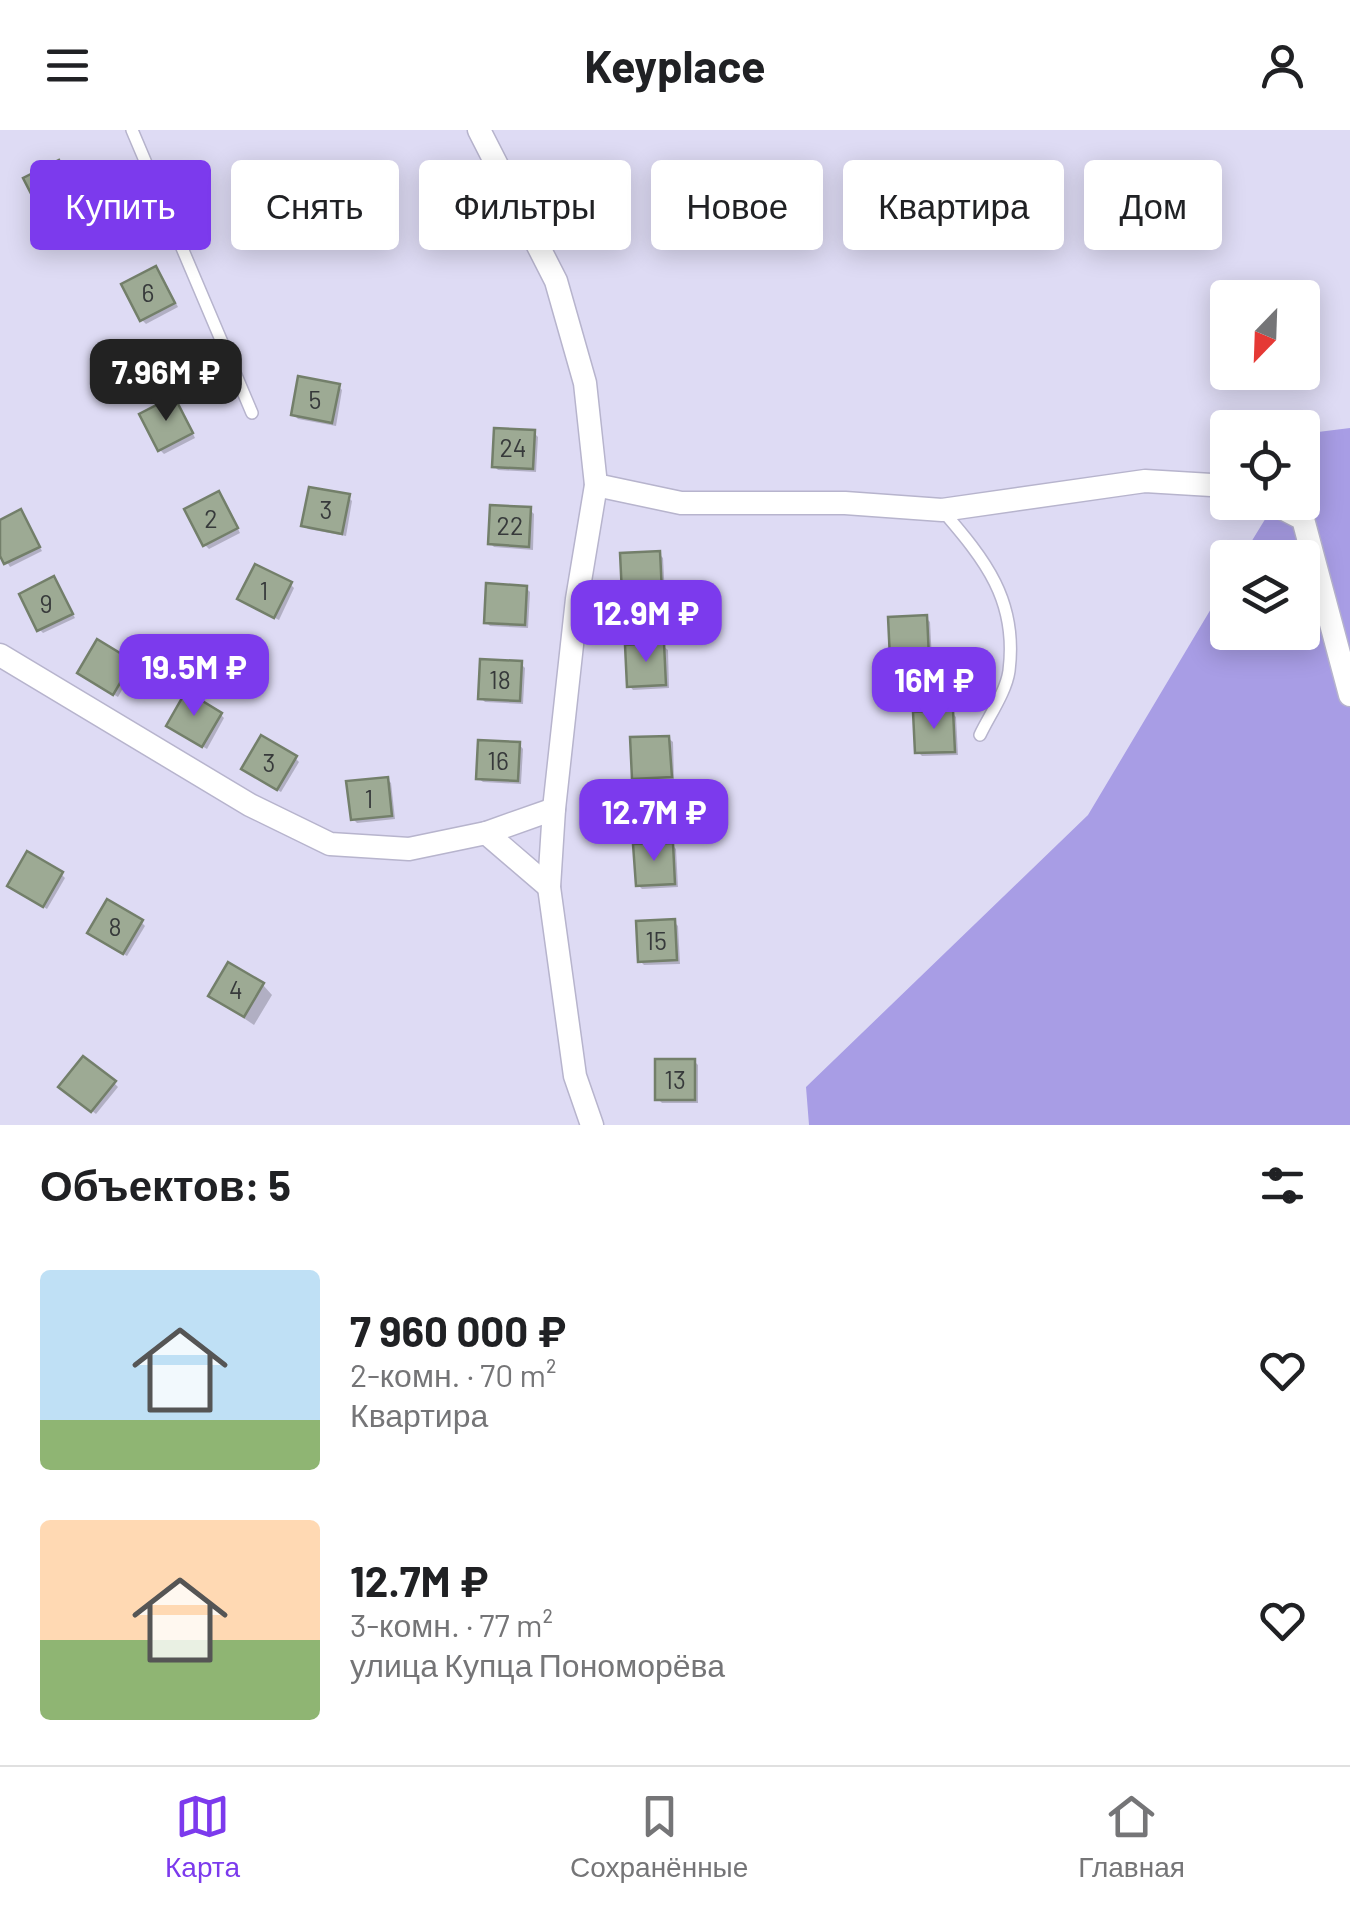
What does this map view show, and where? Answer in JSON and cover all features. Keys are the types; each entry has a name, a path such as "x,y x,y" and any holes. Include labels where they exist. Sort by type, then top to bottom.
{"street":[{"path":"479,130 556,281 585,382 596,484 577,598 549,887 575,1076 592,1125"},
{"path":"596,484 681,504 845,503 942,510 1145,481 1210,485"},
{"path":"1303,520 1350,695"},
{"path":"0,656 250,805 330,844 408,849 486,834 554,809"},
{"path":"486,834 549,887"}],"lane":[{"path":"132,130 252,413"},
{"path":"942,510 984,558 1008,613 1009,674 980,736"}],"shaded area":[{"path":"1350,428 1350,1125 809,1125 806,1087 1088,815 1210,610 1210,650 1320,650 1320,540 1252,540 1265,520 1320,520 1320,432"}],"building":[{"path":"156,266 175,303 140,321 121,284"},
{"path":"298,376 340,384 332,423 291,415"},
{"path":"174,396 193,433 158,451 139,414"},
{"path":"494,428 535,430 533,469 492,467"},
{"path":"309,487 350,494 342,534 301,526"},
{"path":"219,491 238,528 203,546 184,509"},
{"path":"490,505 531,507 529,547 488,544"},
{"path":"21,509 40,547 4,564 0,556 0,520"},
{"path":"660,551 662,593 622,594 620,553"},
{"path":"255,564 292,582 274,618 237,599"},
{"path":"54,576 73,614 37,631 19,594"},
{"path":"486,583 527,586 525,625 484,623"},
{"path":"927,615 929,657 890,659 888,617"},
{"path":"97,639 133,661 113,695 77,673"},
{"path":"664,643 666,685 627,687 625,645"},
{"path":"480,659 522,661 520,701 478,699"},
{"path":"186,691 222,713 202,747 166,726"},
{"path":"953,710 955,752 915,753 913,712"},
{"path":"261,735 297,756 277,790 241,769"},
{"path":"669,736 672,777 632,779 630,737"},
{"path":"478,740 520,742 518,781 476,779"},
{"path":"388,777 392,816 351,820 346,781"},
{"path":"673,843 675,884 636,886 633,844"},
{"path":"27,851 63,872 43,907 7,886"},
{"path":"107,899 143,920 123,954 87,933"},
{"path":"675,919 677,960 638,962 636,921"},
{"path":"228,962 264,983 244,1017 208,996"},
{"path":"83,1056 116,1081 91,1112 58,1087"},
{"path":"655,1059 695,1059 695,1100 655,1100"}]}
